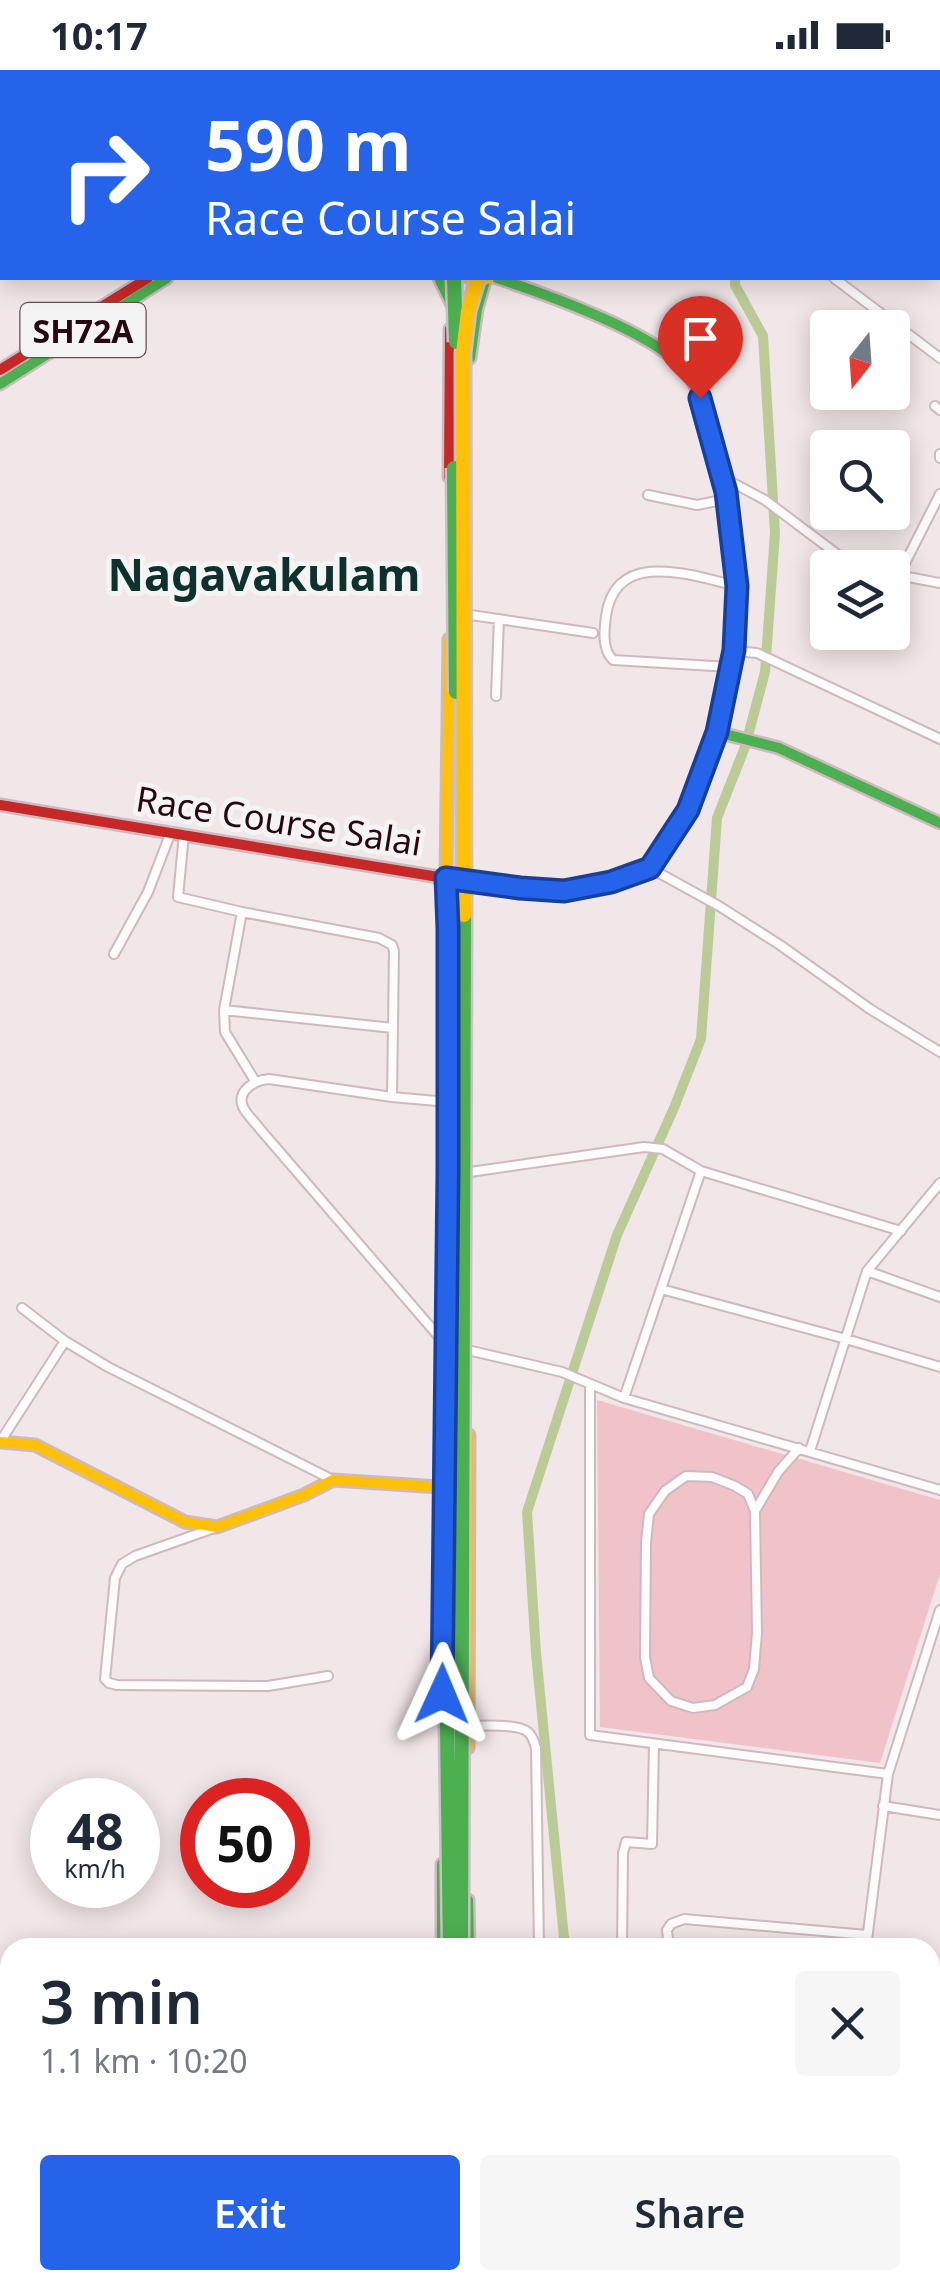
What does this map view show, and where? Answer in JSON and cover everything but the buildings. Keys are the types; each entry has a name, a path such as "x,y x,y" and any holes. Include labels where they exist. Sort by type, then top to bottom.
{"main road":[{"name":"SH72A","path":"0,370 145,280"},
{"name":"SH72A","path":"0,384 164,280"},
{"path":"440,280 452,305"},
{"path":"445,1938 454,1177 454,280"},
{"path":"445,1938 442,1727 448,1173 448,352 454,294 478,280"},
{"path":"466,1938 463,353 468,312 480,280"},
{"path":"466,1938 470,352 481,280"},
{"path":"487,280 625,329 664,351 686,371 700,398 722,477 737,586 734,650 717,732 688,810 650,868"},
{"path":"717,732 779,748 940,823"},
{"name":"Race Course Salai","path":"0,805 469,882 564,891 611,882 650,868"},
{"path":"0,1442 36,1444 185,1522 217,1527 304,1495 333,1480 470,1488"}],"street":[{"path":"837,280 940,358"},
{"path":"722,477 765,500 833,550"},
{"path":"909,550 940,494"},
{"path":"648,495 696,505 727,499"},
{"path":"730,667 613,660 604,648 606,616 609,600 633,574 647,571 737,586"},
{"path":"910,577 940,583"},
{"path":"472,615 593,633"},
{"path":"496,696 499,619"},
{"path":"734,650 758,653 940,739"},
{"path":"178,833 178,897 387,941 394,951 392,1096"},
{"path":"114,954 178,833"},
{"path":"650,868 708,898 940,1052"},
{"path":"242,912 224,1010 225,1032 255,1081"},
{"path":"224,1010 393,1028"},
{"path":"448,1102 269,1078 255,1081 243,1094 242,1106 446,1345 562,1372 624,1398 940,1490"},
{"path":"448,1173 644,1148 662,1150 701,1171 901,1230"},
{"path":"624,1398 701,1171"},
{"path":"810,1451 867,1271 940,1183"},
{"path":"867,1271 940,1297"},
{"path":"661,1289 940,1367"},
{"path":"22,1308 108,1367 333,1480"},
{"path":"0,1442 65,1341"},
{"path":"590,1384 590,1735 888,1774"},
{"path":"754,1511 748,1494 735,1486 712,1477 686,1476 665,1491 650,1514 644,1656 649,1678 671,1701 694,1708 715,1704 747,1687 754,1669 757,1633 754,1511 778,1472 799,1448"},
{"path":"217,1527 134,1556 122,1564 115,1578 106,1679 117,1685 268,1686 328,1676"},
{"path":"867,1938 888,1774 940,1610"},
{"path":"442,1727 518,1727 527,1730 536,1748 538,1938"},
{"path":"622,1938 626,1842 652,1844 654,1744"},
{"path":"883,1806 940,1815"},
{"path":"668,1938 671,1924 684,1920 867,1935"}],"shaded area":[{"path":"597,1400 940,1500 940,1574 880,1763 600,1727"}],"waterway":[{"path":"564,1938 536,1653 527,1512 617,1235 701,1039 717,818 745,747 765,672 775,533 763,336 735,280"}],"traffic: fast":[{"path":"0,384 164,280"},
{"path":"440,280 452,305"},
{"path":"454,280 456,342"},
{"path":"503,280 598,316 650,342 686,371 704,409 730,528 734,567 733,646 718,723 697,787 687,812 658,856"},
{"path":"470,358 485,281"},
{"path":"454,468 456,692"},
{"path":"717,732 779,748 940,823"},
{"path":"454,893 454,1112"},
{"path":"461,1938 464,915"},
{"path":"450,1938 447,1727 454,1193"},
{"path":"442,1864 442,1938"},
{"path":"468,1900 469,1938"}],"traffic: slow":[{"path":"473,280 485,280"},
{"path":"464,915 463,353 468,311 477,280"},
{"path":"448,912 449,639"},
{"path":"448,1104 448,1202"},
{"path":"468,1748 469,1435"},
{"path":"0,1442 35,1445 185,1522 217,1527 304,1495 333,1480 454,1488"}],"traffic: jam":[{"path":"0,370 145,280"},
{"path":"449,477 450,329"},
{"path":"0,805 469,882 564,891 611,882 650,868 658,856"}],"district":[{"name":"Nagavakulam","path":"264,573"}],"route":[{"path":"442,1694 448,1173 446,878 564,891 611,882 650,868 688,810 717,732 734,650 737,586 726,492 700,398"}]}
